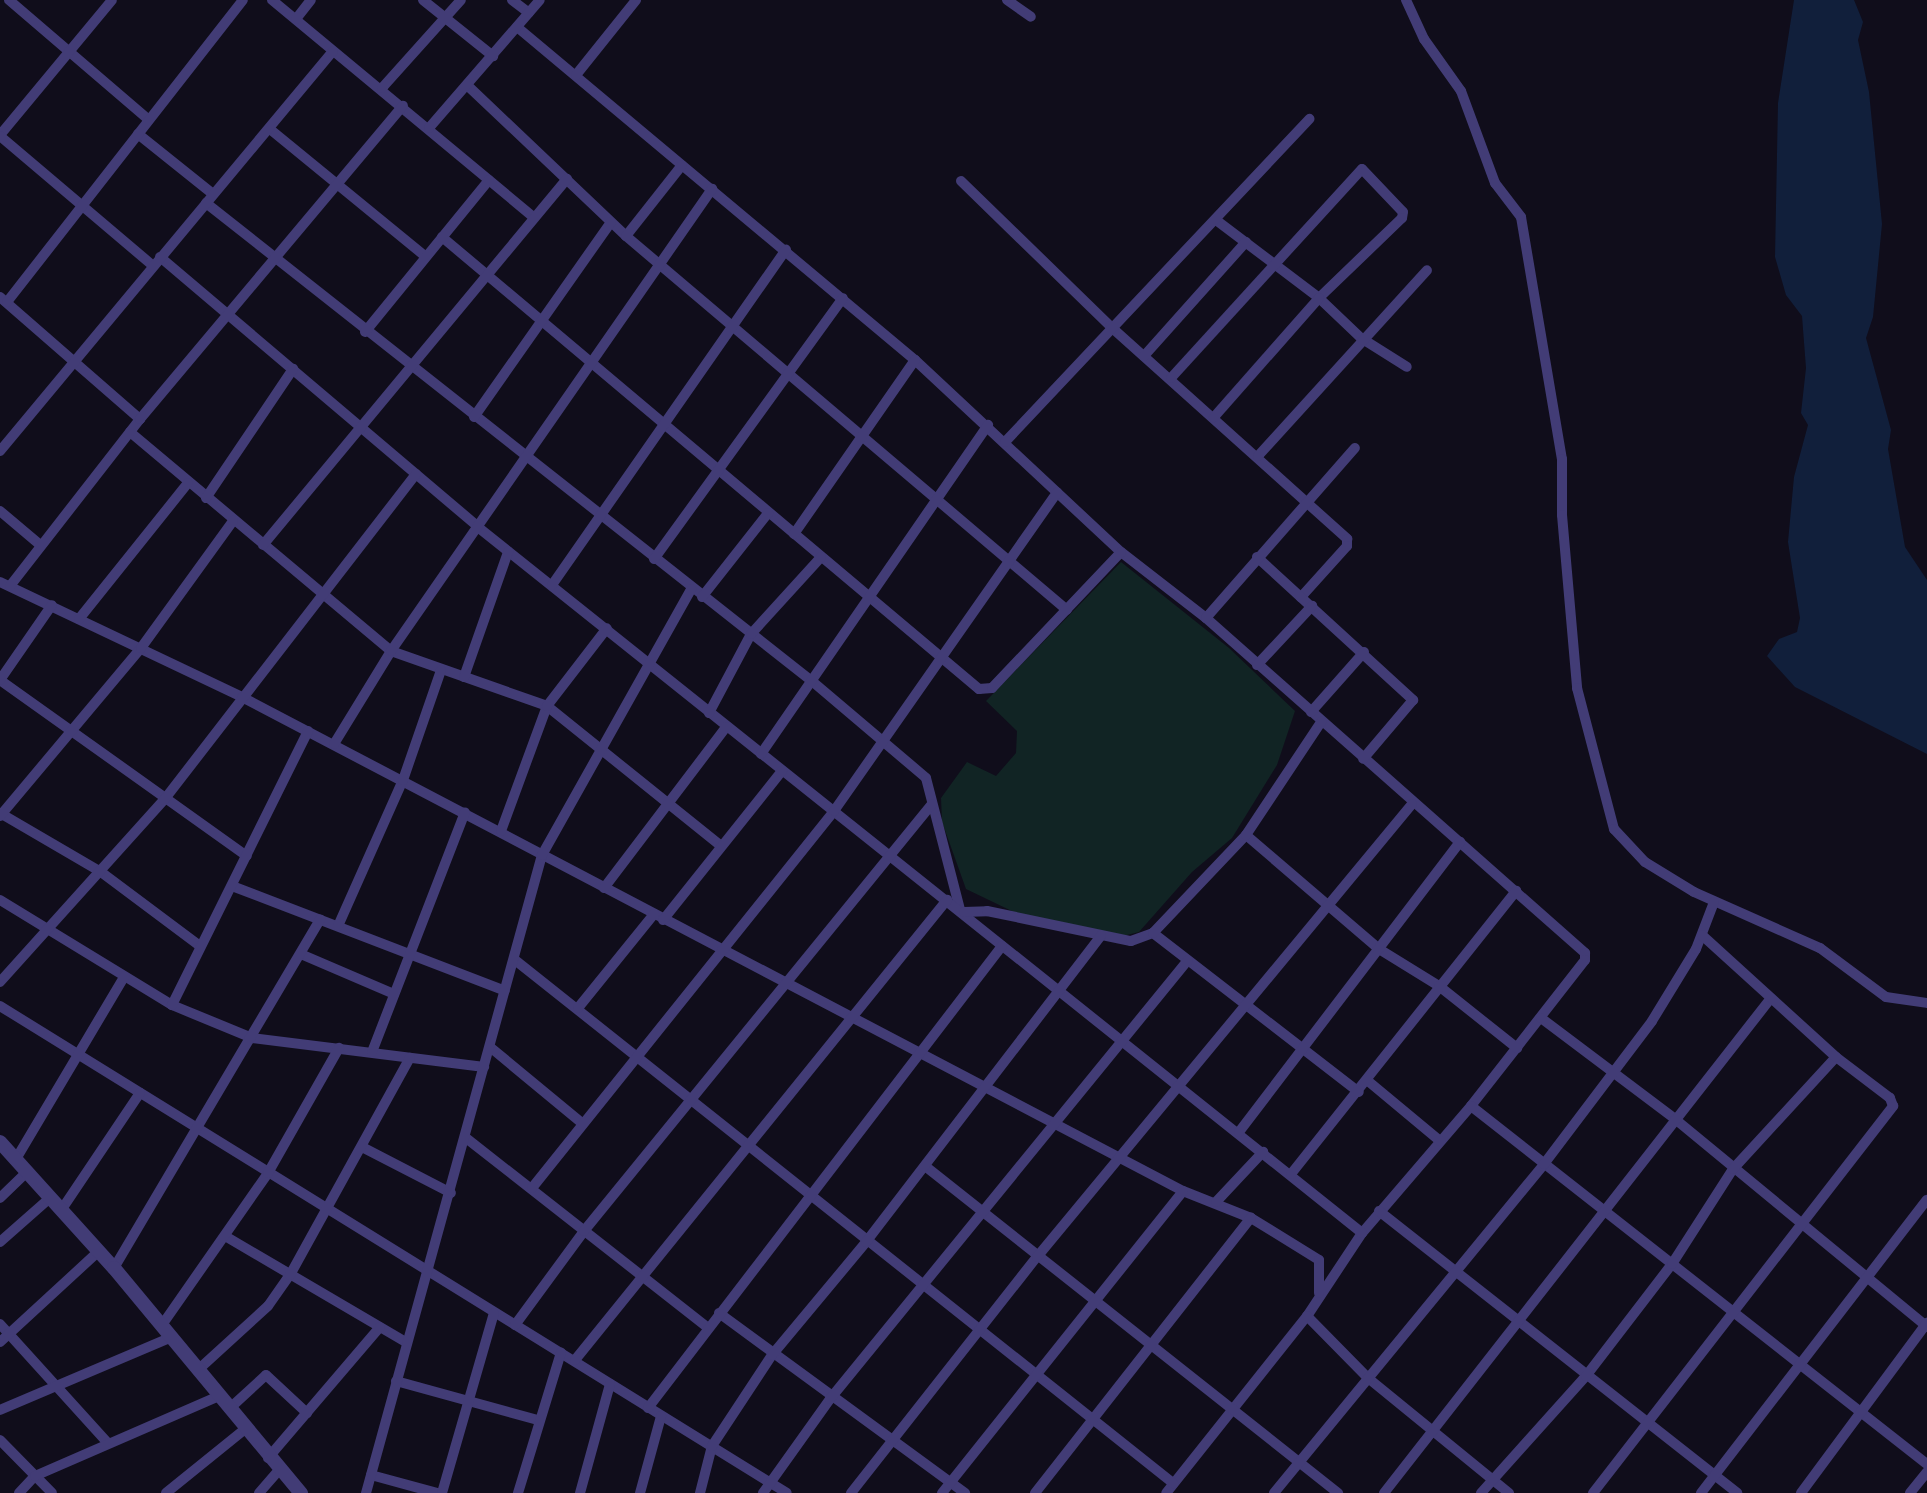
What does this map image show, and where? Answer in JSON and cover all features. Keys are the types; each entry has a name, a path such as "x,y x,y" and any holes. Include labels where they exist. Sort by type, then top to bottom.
{"street":[{"path":"0,7 8,0 149,120"},
{"path":"112,0 0,136 82,205 226,314 508,552 607,628 726,727 962,910 1121,1043 1178,1089 1239,1132 1362,1233"},
{"path":"140,419 3,299 82,205 243,0"},
{"path":"272,0 382,88 533,217"},
{"path":"296,19 311,0"},
{"path":"423,0 493,56"},
{"path":"382,88 461,0"},
{"path":"512,0 529,13"},
{"path":"429,128 540,0"},
{"path":"576,75 636,0"},
{"path":"1007,0 1031,17"},
{"path":"1406,0 1424,39 1461,91 1495,183 1521,217 1562,459 1562,515 1577,688 1614,829 1645,862 1714,902 1820,948 1886,997 1927,1003"},
{"path":"517,27 915,360 1121,552 1206,618 1586,956 1471,1106 1379,1211 1307,1316 1166,1493"},
{"path":"0,451 209,198 271,130 333,51"},
{"path":"468,86 626,236 790,372 935,503 1067,610"},
{"path":"403,106 335,182 5,584 334,744 1183,1191 1251,1218 1319,1260 1317,1299"},
{"path":"1005,442 1110,326 1216,220 1309,119"},
{"path":"271,130 425,256"},
{"path":"138,134 273,257 813,682 930,783 932,804 962,910"},
{"path":"626,236 682,165"},
{"path":"1171,378 1362,169 1403,216 1319,298 1214,417"},
{"path":"263,545 408,366 567,179"},
{"path":"365,332 489,180"},
{"path":"961,181 1110,326 1258,456 1349,543 1301,597"},
{"path":"334,744 391,651 595,364 712,189"},
{"path":"1216,220 1275,262 1361,338 1407,367"},
{"path":"474,417 611,222"},
{"path":"442,237 870,599 986,692 1121,552"},
{"path":"1144,356 1246,242"},
{"path":"552,585 598,514 786,249"},
{"path":"1258,456 1361,338 1427,270"},
{"path":"654,559 843,298"},
{"path":"794,534 915,360"},
{"path":"206,498 293,369"},
{"path":"761,754 988,425"},
{"path":"130,432 391,651 547,706 721,846"},
{"path":"1206,618 1355,448"},
{"path":"0,982 164,800 416,474"},
{"path":"79,619 188,483"},
{"path":"532,1188 885,744 1057,492"},
{"path":"0,511 39,544"},
{"path":"702,597 768,513"},
{"path":"200,946 101,872 1,814 141,648 233,521"},
{"path":"464,677 508,552"},
{"path":"709,713 751,634 821,557"},
{"path":"1257,557 1364,652 1414,704 1363,759"},
{"path":"366,1493 542,855 647,662 691,589"},
{"path":"52,605 0,680 164,800 247,856"},
{"path":"1257,665 1312,606"},
{"path":"501,831 547,706 607,628"},
{"path":"1311,712 1364,652"},
{"path":"338,926 403,780 441,670"},
{"path":"962,910 987,911 1131,941 1153,933 1246,835 1321,722"},
{"path":"604,888 666,802 726,727"},
{"path":"172,1005 308,731"},
{"path":"578,1008 721,846 782,771"},
{"path":"515,1325 584,1231 932,804"},
{"path":"851,1493 1037,1257 1412,804"},
{"path":"372,1052 465,812"},
{"path":"1246,835 1379,949 1439,986 1517,1048"},
{"path":"1239,1132 1460,842"},
{"path":"232,886 505,991"},
{"path":"1291,1174 1516,891"},
{"path":"0,900 47,932 172,1005 252,1038 484,1067"},
{"path":"575,1360 947,900"},
{"path":"1274,1493 1544,1164 1669,997 1702,935 1714,902"},
{"path":"114,1268 303,955 320,919"},
{"path":"1153,933 1247,1002 1359,1092"},
{"path":"1593,1493 1893,1106 1890,1098 1836,1057 1702,935"},
{"path":"700,1493 712,1446 772,1355 866,1242 1101,936"},
{"path":"648,1408 807,1196 1002,946"},
{"path":"303,955 394,994"},
{"path":"515,960 637,1055 807,1196 1173,1483"},
{"path":"763,1493 766,1481 830,1399 1188,960"},
{"path":"16,1159 124,977"},
{"path":"1384,1493 1771,998"},
{"path":"0,1006 787,1493"},
{"path":"1541,1018 1675,1119 1801,1226 1867,1274 1926,1325 1801,1493"},
{"path":"490,1047 582,1123"},
{"path":"0,1410 58,1387 167,1331 268,1173 339,1048"},
{"path":"1481,1493 1586,1376 1672,1264 1733,1169 1836,1057"},
{"path":"199,1369 268,1306 290,1275 410,1058"},
{"path":"1368,1081 1440,1141"},
{"path":"62,1209 140,1093"},
{"path":"1471,1106 1927,1464"},
{"path":"466,1138 707,1327"},
{"path":"0,1142 114,1268 199,1369 268,1458 301,1493"},
{"path":"362,1147 451,1193"},
{"path":"1216,1202 1263,1152"},
{"path":"925,1166 1338,1493"},
{"path":"0,1198 28,1171"},
{"path":"942,1493 1183,1191"},
{"path":"0,1242 51,1197"},
{"path":"1701,1493 1802,1368 1867,1274 1927,1200"},
{"path":"1379,1211 1647,1426 1737,1493"},
{"path":"1035,1493 1251,1218"},
{"path":"225,1236 406,1342"},
{"path":"0,1342 99,1251"},
{"path":"371,1475 439,1493 494,1313"},
{"path":"719,1313 830,1399 965,1493"},
{"path":"1307,1316 1368,1378 1509,1493"},
{"path":"0,1324 108,1443"},
{"path":"268,1458 380,1327"},
{"path":"518,1493 561,1352"},
{"path":"229,1409 266,1375 307,1413"},
{"path":"396,1381 538,1420"},
{"path":"580,1493 610,1384"},
{"path":"19,1493 35,1476 219,1396"},
{"path":"640,1493 661,1416"},
{"path":"166,1493 245,1429"},
{"path":"0,1440 52,1493"},
{"path":"259,1493 279,1470"},
{"path":"1910,1493 1927,1472"}],"green space":[{"path":"1121,562 1229,648 1295,711 1277,765 1232,838 1192,872 1139,932 1123,936 1020,915 966,889 942,822 941,798 967,762 996,776 1016,753 1017,731 986,701"}],"water":[{"path":"1794,0 1854,0 1863,22 1858,40 1869,92 1882,224 1873,317 1866,338 1891,430 1888,449 1905,547 1927,580 1927,754 1795,687 1767,656 1779,639 1797,632 1800,618 1788,542 1794,477 1808,425 1801,413 1806,368 1802,316 1786,295 1775,257 1778,103"}]}
